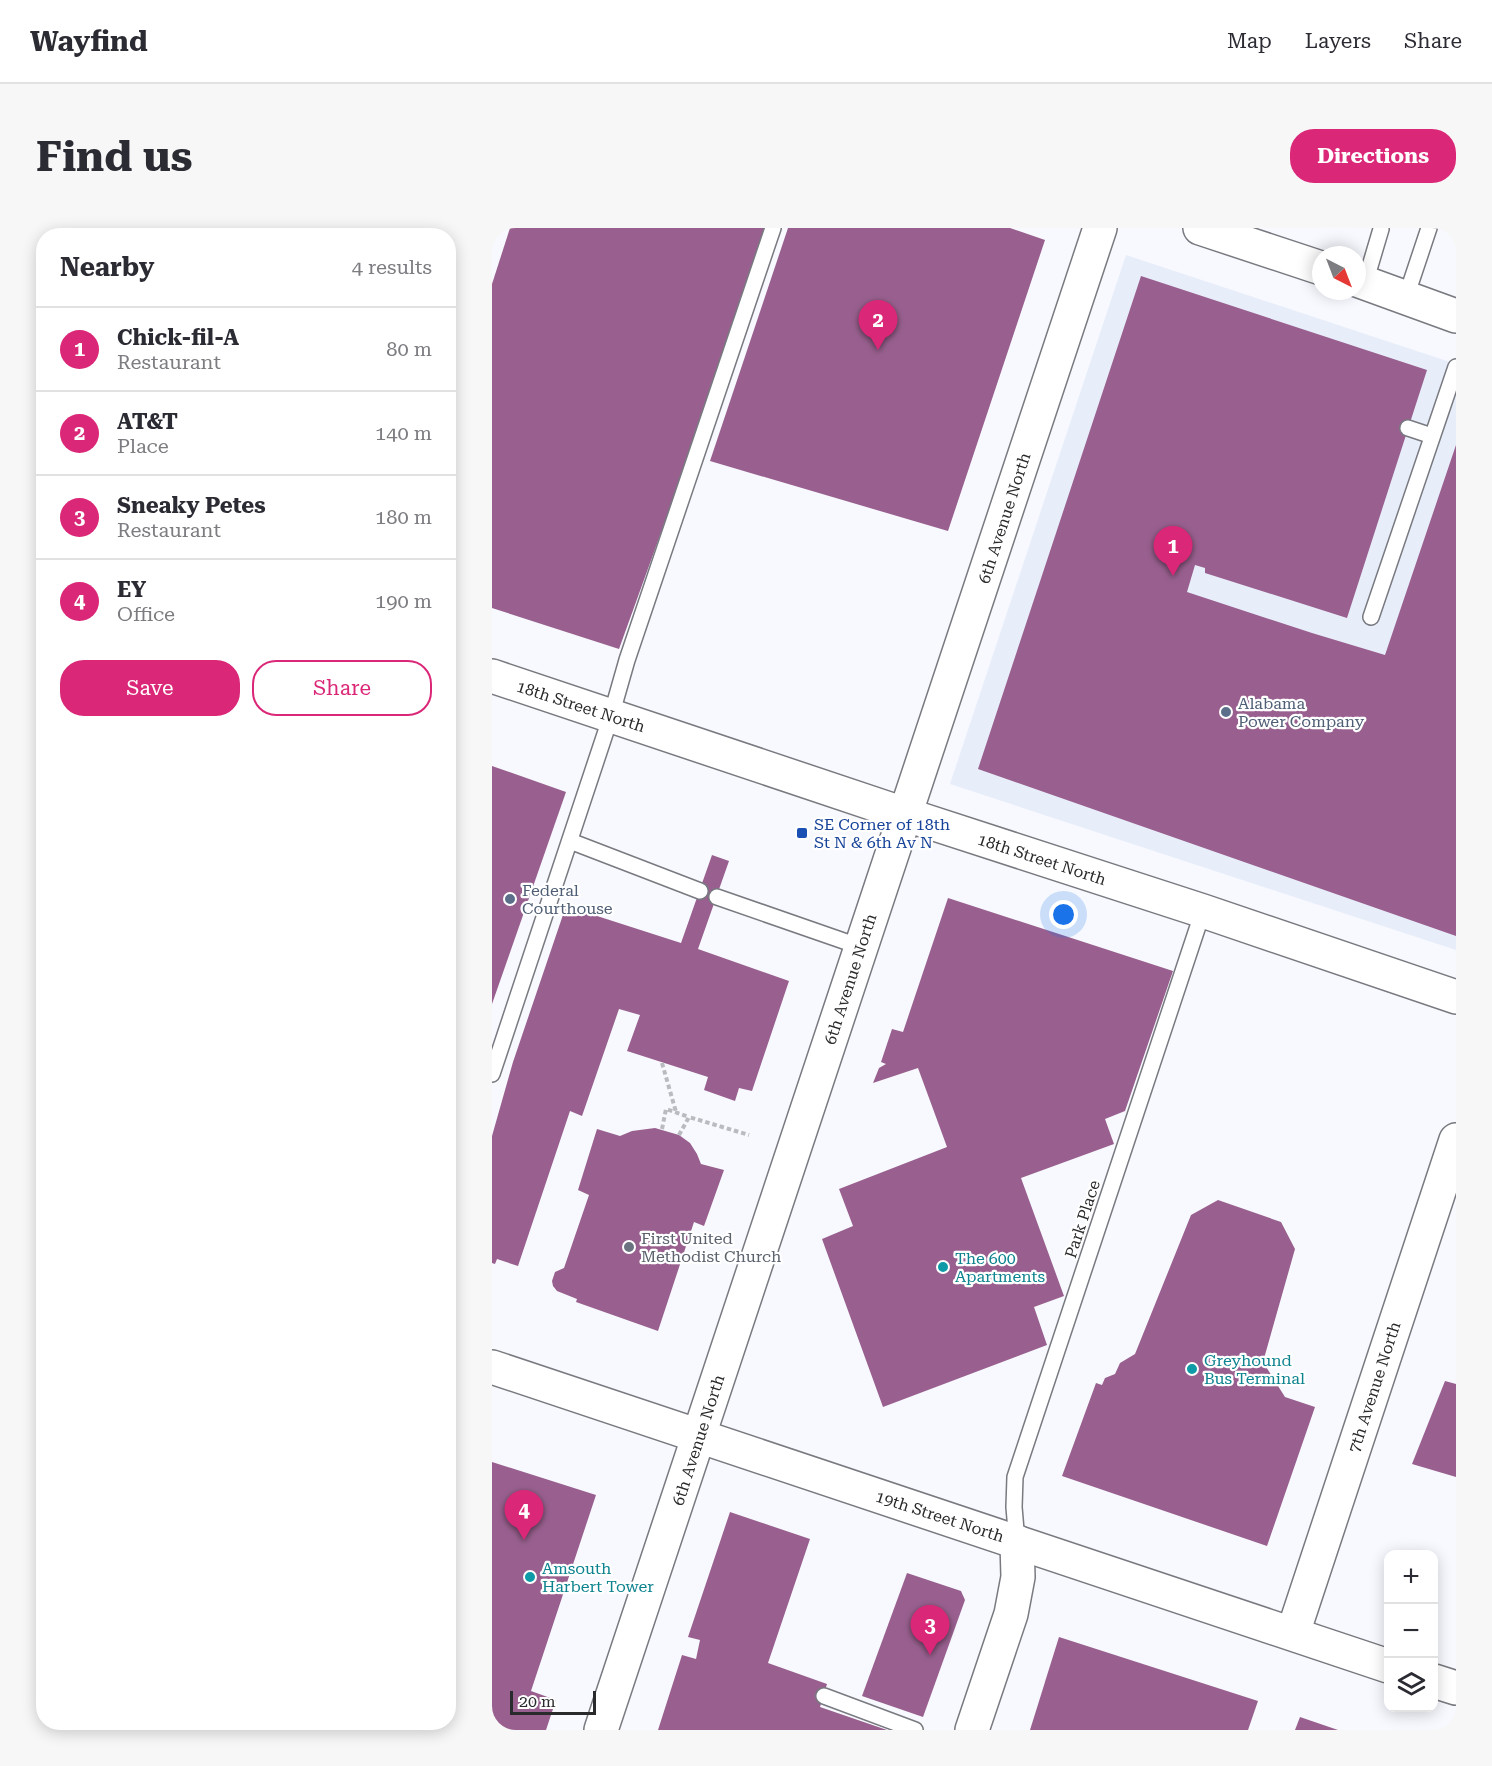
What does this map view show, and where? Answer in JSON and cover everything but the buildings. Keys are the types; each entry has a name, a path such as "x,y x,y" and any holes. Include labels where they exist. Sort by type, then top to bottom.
{"main road":[{"name":"6th Avenue North","path":"601,1730 1100,228"},
{"path":"1200,228 1312,265"},
{"path":"1366,284 1456,316"},
{"name":"18th Street North","path":"492,676 904,814 1203,910 1456,997"},
{"name":"7th Avenue North","path":"1293,1633 1456,1140"},
{"name":"19th Street North","path":"492,1367 1384,1664"},
{"path":"972,1730 1011,1614 1018,1577 1017,1542"},
{"path":"1438,1682 1456,1688"}],"lane":[{"path":"492,1074 611,716 627,660 773,228"},
{"path":"1406,297 1429,228"},
{"path":"1366,269 1381,229"},
{"path":"1371,617 1456,367"},
{"path":"1408,428 1432,436"},
{"path":"570,841 700,891"},
{"path":"717,897 861,947"},
{"name":"Park Place","path":"1017,1542 1014,1507 1015,1477 1203,910"},
{"path":"824,1696 915,1730"}],"path":[{"path":"662,1063 676,1113"},
{"path":"662,1129 666,1108 749,1135"},
{"path":"679,1135 689,1117"}],"shaded area":[{"path":"1126,255 1456,364 1456,950 950,784"}],"place":[{"name":"AT&T","path":"878,350"},
{"name":"Chick-fil-A","path":"1173,576"},
{"name":"Alabama Power Company","path":"1226,712"},
{"name":"SE Corner of 18th St N & 6th Av N","path":"802,833"},
{"name":"Federal Courthouse","path":"510,899"},
{"name":"First United Methodist Church","path":"629,1247"},
{"name":"The 600 Apartments","path":"943,1267"},
{"name":"Greyhound Bus Terminal","path":"1192,1369"},
{"name":"EY","path":"524,1540"},
{"name":"Amsouth Harbert Tower","path":"530,1577"},
{"name":"Sneaky Petes","path":"930,1655"}]}
